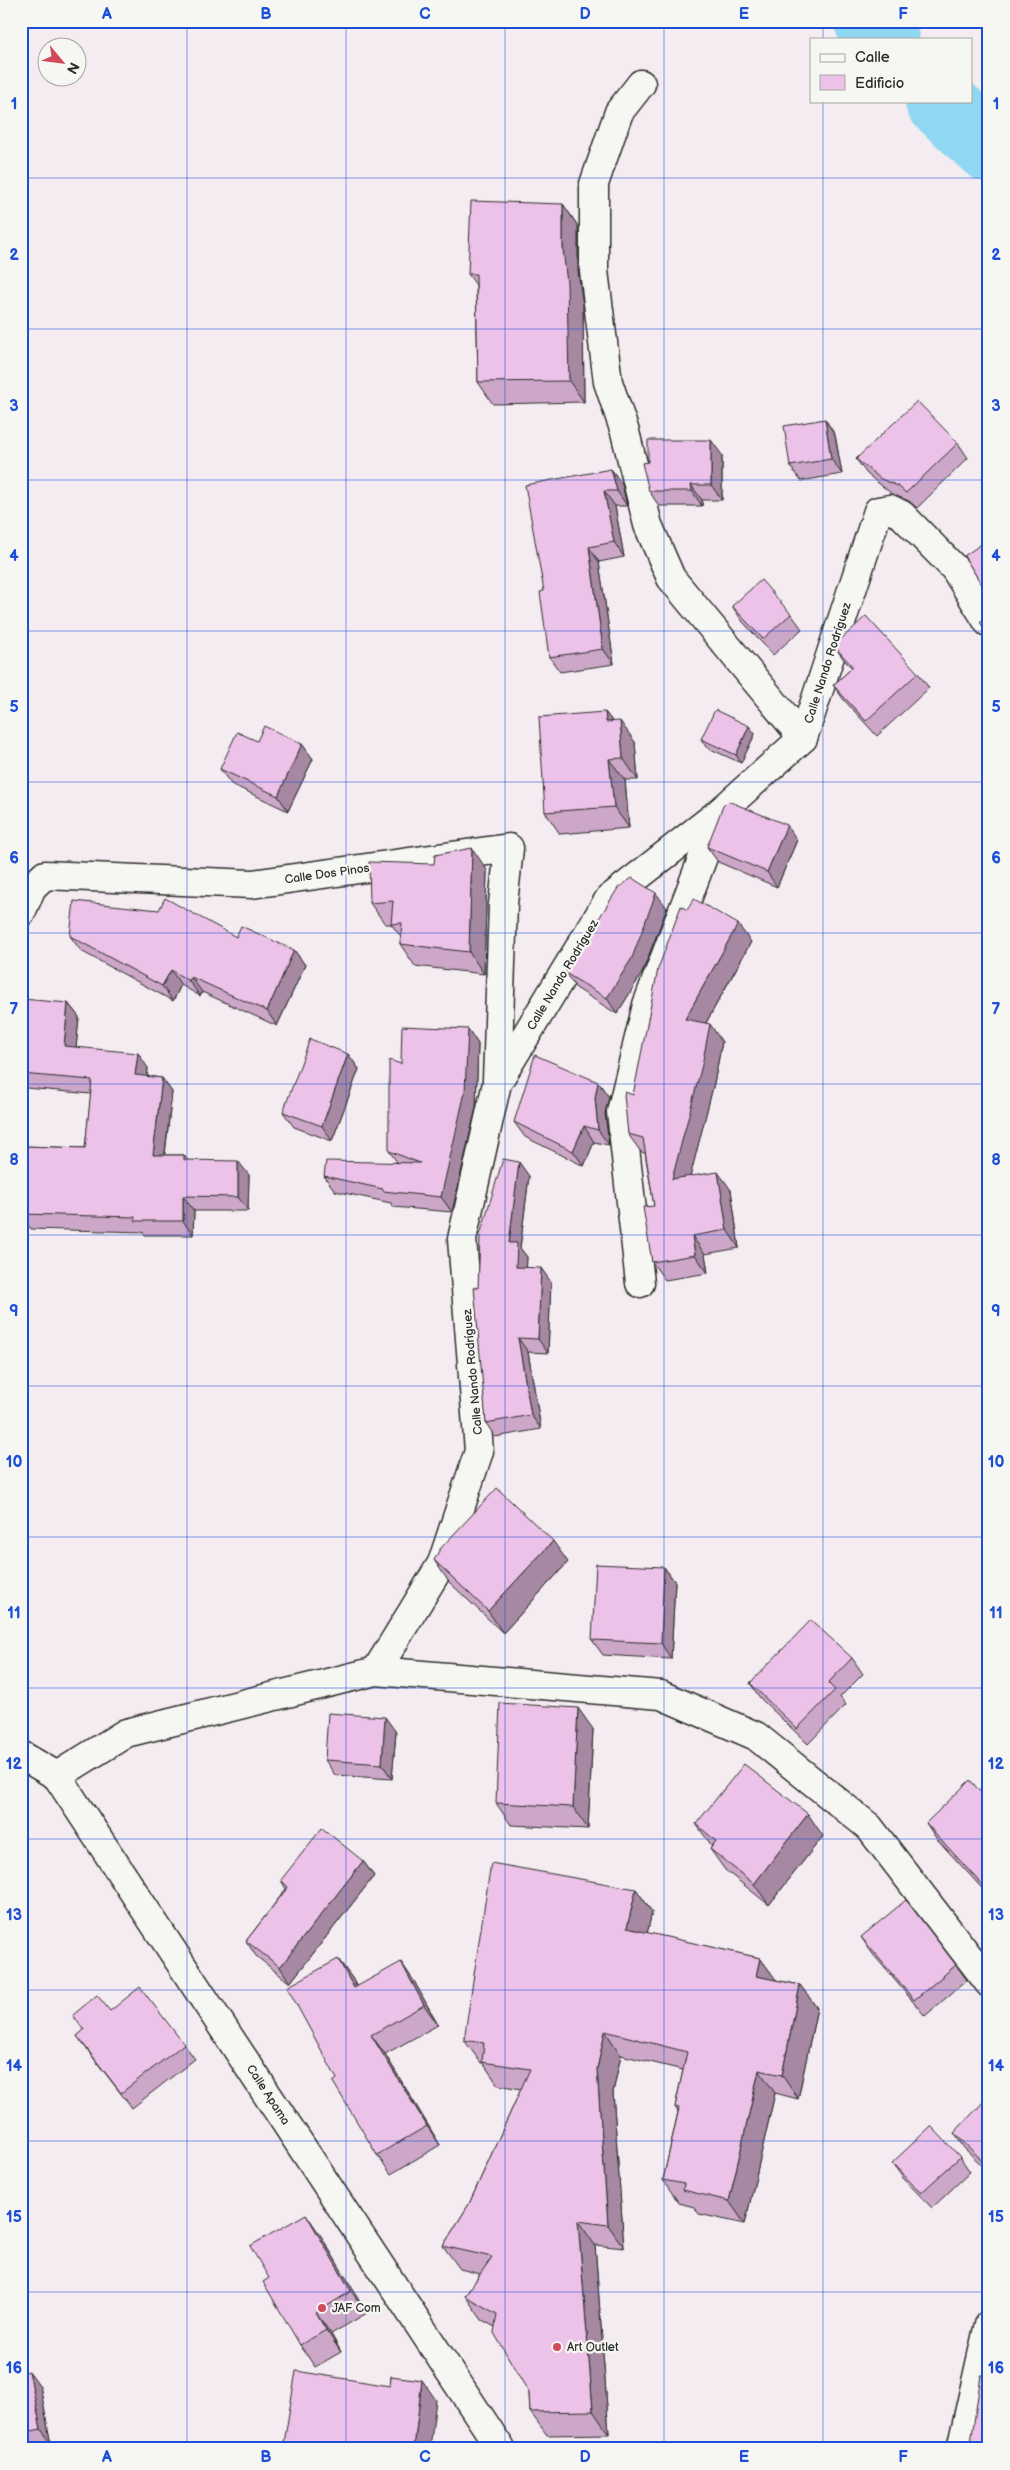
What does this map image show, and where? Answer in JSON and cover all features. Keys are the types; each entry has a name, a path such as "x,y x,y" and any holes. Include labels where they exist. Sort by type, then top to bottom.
{"street":[{"path":"642,84 619,112 594,184 594,271 608,382 626,432 648,525 671,578 803,738"},
{"name":"Calle Nando Rodríguez","path":"376,1670 442,1563 480,1451 462,1239 497,1083 609,899 720,812 803,738 878,512 890,509 902,515 909,522 955,569 988,622"},
{"path":"640,1283 621,1112 647,1005 720,812"},
{"name":"Calle Dos Pinos","path":"21,913 32,887 45,875 252,884 509,848 503,904 497,1083"},
{"path":"57,1776 126,1733 376,1670 661,1695 756,1736 869,1827 989,1983"},
{"name":"Calle Apama","path":"21,1755 57,1776 501,2449"},
{"path":"961,2449 989,2324"}],"building":[{"path":"471,201 563,204 563,249 567,283 569,381 478,382 476,274 468,274"},
{"path":"917,401 958,443 906,493 898,486 881,479 856,459"},
{"path":"825,419 831,459 790,466 784,426"},
{"path":"648,440 711,440 711,485 691,485 692,491 649,491 642,463 648,462"},
{"path":"611,469 617,491 604,491 614,542 589,547 603,649 549,657 540,592 544,591 525,485"},
{"path":"989,539 989,596 964,556"},
{"path":"761,580 791,614 763,639 732,606"},
{"path":"866,616 918,673 866,721 833,685 853,667 834,646"},
{"path":"989,616 989,637 980,622 986,620"},
{"path":"715,710 749,726 736,755 701,739"},
{"path":"605,712 606,722 620,721 623,758 609,759 614,807 545,812 539,717"},
{"path":"264,726 302,744 278,796 220,769 237,732 257,741"},
{"path":"728,801 787,825 767,872 707,847 723,806"},
{"path":"472,848 469,952 400,944 402,923 391,924 393,901 370,903 369,862 434,864 435,855"},
{"path":"632,878 656,893 632,958 607,998 565,973 618,888"},
{"path":"165,898 236,937 241,926 294,950 267,1011 191,977 189,981 171,970 162,986 70,936 74,901 159,910"},
{"path":"694,899 738,924 685,1019 710,1024 702,1065 672,1179 718,1172 727,1230 692,1236 695,1255 652,1262 643,1207 654,1206 643,1138 628,1134 624,1095 625,1092 633,1095 658,969 681,906 687,910"},
{"path":"22,999 68,1003 64,1046 138,1053 135,1075 162,1078 153,1155 184,1155 184,1160 238,1161 238,1197 183,1196 183,1221 135,1221 135,1217 21,1214 23,1146 85,1148 92,1080 21,1074"},
{"path":"402,1026 468,1029 465,1092 441,1197 383,1191 383,1189 324,1176 326,1161 420,1163 389,1151 389,1060 401,1064"},
{"path":"310,1039 348,1054 322,1126 283,1112"},
{"path":"535,1055 598,1082 595,1098 598,1130 584,1126 573,1151 514,1122"},
{"path":"503,1159 519,1162 509,1243 517,1243 516,1267 541,1268 538,1339 518,1338 531,1415 486,1423 474,1287 478,1288 480,1235"},
{"path":"497,1488 553,1541 488,1611 434,1560 440,1549"},
{"path":"596,1564 664,1567 661,1643 592,1640"},
{"path":"811,1620 852,1658 828,1683 835,1690 797,1729 750,1683"},
{"path":"500,1703 578,1708 573,1807 496,1803"},
{"path":"328,1713 385,1717 382,1764 325,1760"},
{"path":"744,1764 808,1814 754,1884 710,1849 716,1841 696,1824"},
{"path":"970,1780 989,1802 989,1880 983,1886 926,1823"},
{"path":"322,1828 363,1861 280,1967 246,1941 288,1887 281,1880"},
{"path":"491,1863 636,1889 627,1928 760,1958 756,1976 800,1985 782,2075 759,2070 729,2201 683,2190 684,2184 663,2180 679,2108 675,2107 687,2052 605,2031 597,2069 608,2225 578,2221 593,2411 530,2412 529,2393 494,2333 497,2314 465,2296 492,2257 443,2246 469,2204 530,2069 482,2062 484,2043 464,2040"},
{"path":"906,1900 956,1965 914,2000 861,1937"},
{"path":"338,1959 354,1988 401,1962 424,2005 371,2035 427,2126 377,2155 333,2082 337,2079 287,1987"},
{"path":"140,1987 184,2044 121,2093 77,2036 84,2030 73,2015 97,1995 110,2011"},
{"path":"989,2098 989,2167 954,2133"},
{"path":"931,2126 960,2157 921,2193 892,2163"},
{"name":"JAF Com","path":"306,2214 351,2291 316,2313 326,2330 300,2345 263,2282 269,2278 250,2246"},
{"path":"29,2371 41,2429 21,2433 21,2373"},
{"path":"296,2371 390,2386 391,2376 422,2380 414,2448 416,2449 283,2449"},
{"path":"981,2375 989,2376 989,2449 970,2449"}],"waterway":[{"path":"869,21 883,38"},
{"path":"941,102 989,147"}],"place":[{"name":"JAF Com","path":"322,2308"},
{"name":"Art Outlet","path":"557,2347"}]}
